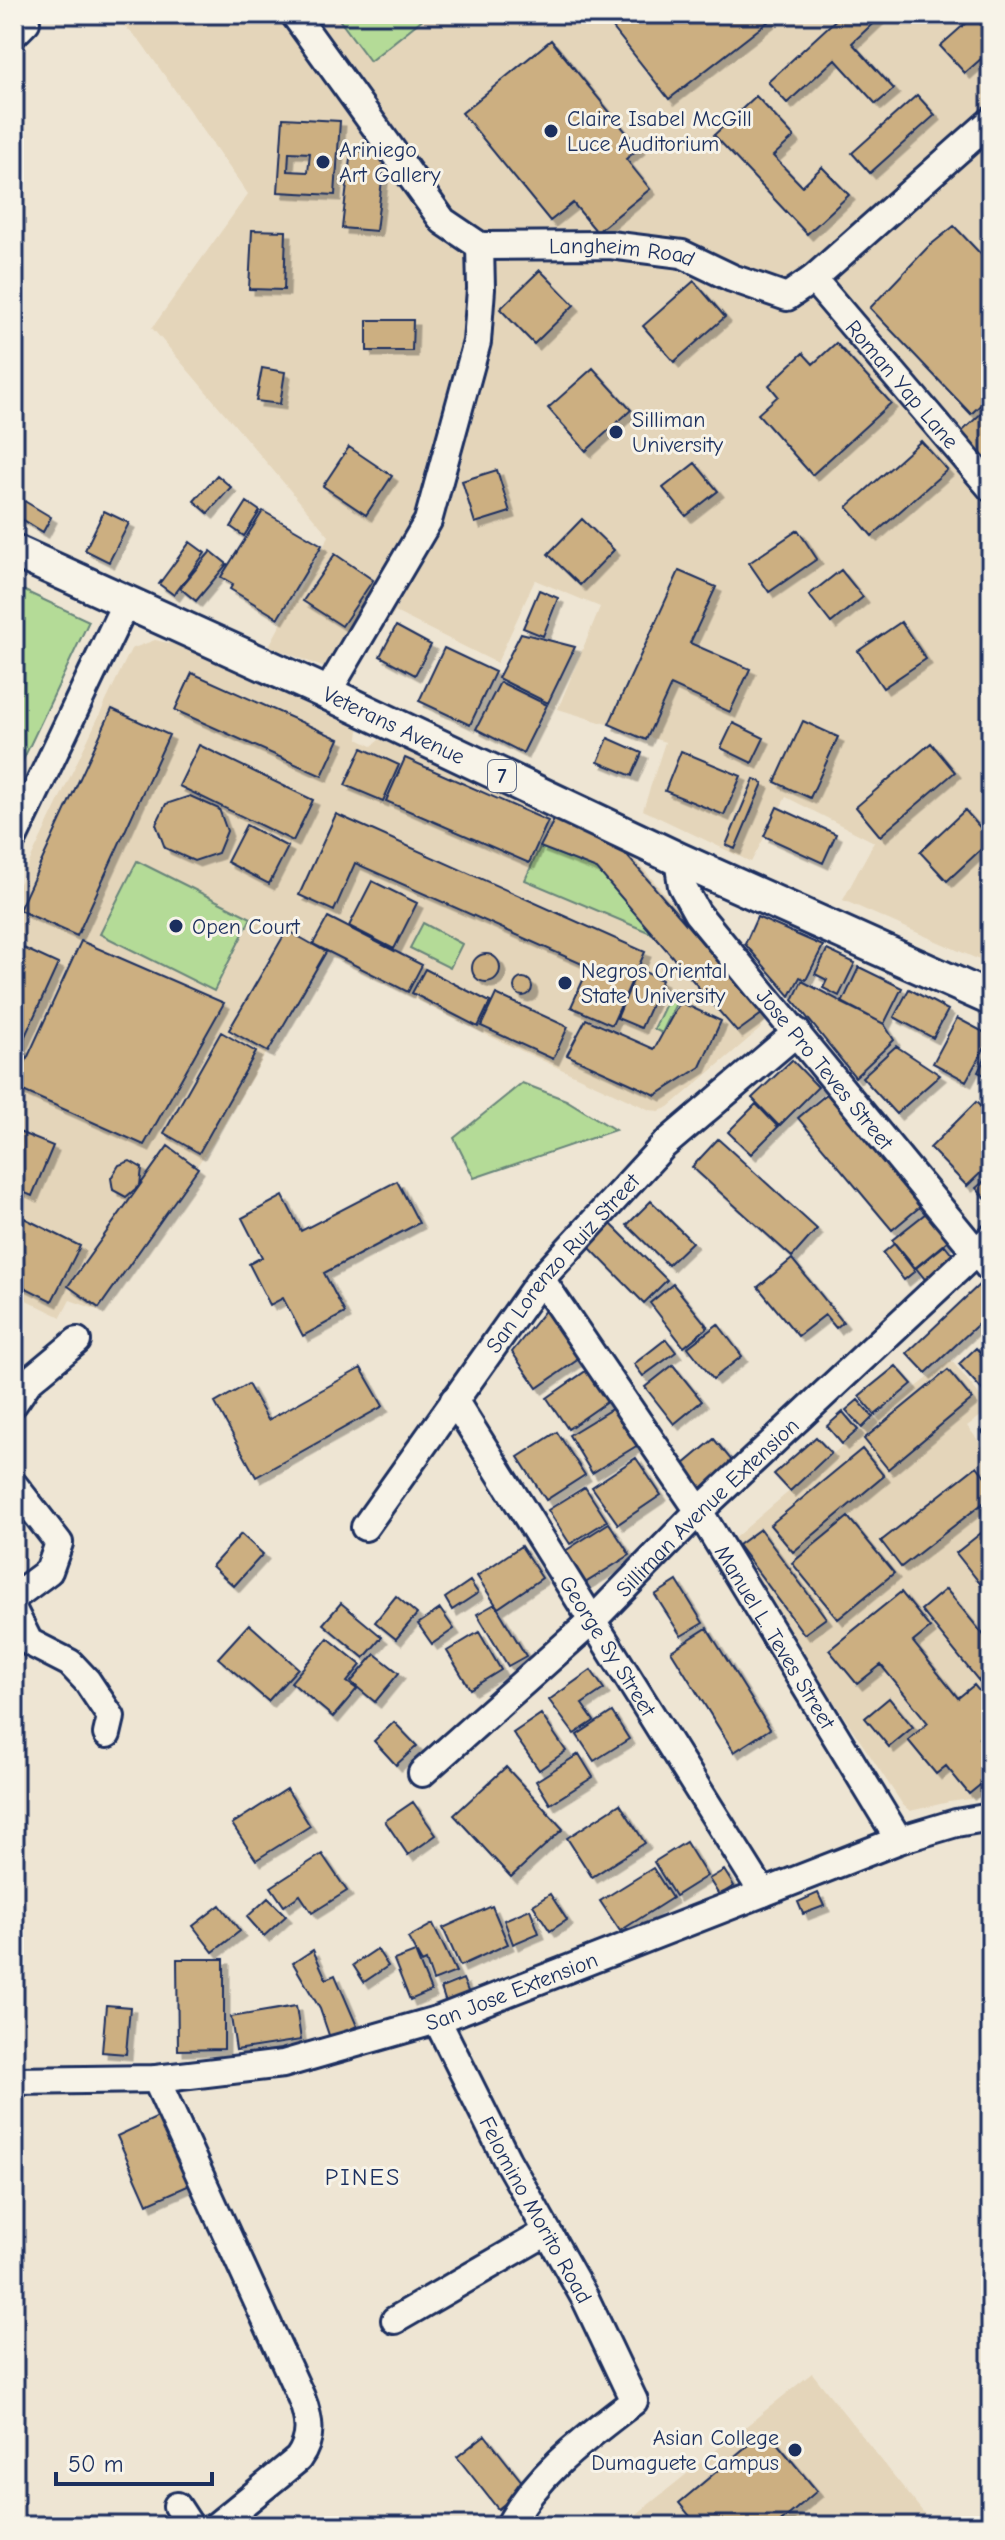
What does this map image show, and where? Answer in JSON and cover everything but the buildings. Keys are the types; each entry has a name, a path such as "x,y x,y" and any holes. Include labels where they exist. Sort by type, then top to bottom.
{"main road":[{"name":"Veterans Avenue","path":"14,551 327,693 678,859 991,999"}],"street":[{"path":"294,14 443,221 480,246 477,342 428,521 327,693"},
{"name":"Langheim Road","path":"480,246 610,245 682,254 732,278 787,297 813,279 991,121"},
{"name":"Roman Yap Lane","path":"813,279 991,488"},
{"path":"14,837 126,602"},
{"name":"Jose Pro Teves Street","path":"678,859 682,886 697,913 986,1253"},
{"name":"San Lorenzo Ruiz Street","path":"365,1527 541,1279 664,1145 797,1032"},
{"name":"Silliman Avenue Extension","path":"422,1773 592,1621 699,1511 986,1253"},
{"name":"Manuel L. Teves Street","path":"541,1279 699,1511 899,1840"},
{"path":"14,1403 22,1376 77,1341"},
{"name":"George Sy Street","path":"454,1400 763,1893"},
{"path":"14,1485 59,1543 49,1571 14,1597"},
{"path":"14,1612 29,1642 70,1663 87,1681 111,1717 107,1734"},
{"name":"San Jose Extension","path":"14,2081 156,2079 283,2064 437,2020 899,1840 956,1823 991,1817"},
{"name":"Felomino Morito Road","path":"437,2020 507,2160 599,2324 634,2401 563,2458 540,2481 509,2526"},
{"path":"156,2079 301,2397 309,2423 310,2436 306,2449 298,2459 216,2526"},
{"path":"395,2320 547,2232"}],"shaded area":[{"name":"Silliman University","path":"112,14 991,14 991,965 843,900 874,842 786,797 751,862 643,810 665,742 558,709 600,607 535,580 497,663 395,612 350,678 269,646 329,536 152,328 248,194 141,42"},
{"name":"Negros Oriental State University","path":"155,640 178,645 359,729 358,739 372,746 380,739 623,845 769,1015 760,1029 669,1107 650,1110 485,1034 326,953 212,1144 98,1310 70,1300 61,1317 14,1294 14,894 131,649"},
{"path":"951,1360 991,1409 967,1426 991,1457 991,1796 910,1811 798,1648 731,1541 855,1435"},
{"name":"Asian College Dumaguete Campus","path":"812,2373 934,2526 622,2526"}],"green space":[{"path":"335,14 429,14 370,61"},
{"path":"14,586 89,621 14,779"},
{"path":"540,847 597,869 653,934 525,880"},
{"name":"Open Court","path":"137,861 251,918 214,991 100,934"},
{"path":"423,923 462,944 450,968 410,948"},
{"path":"672,991 680,995 662,1033 654,1029"},
{"path":"522,1083 566,1100 615,1130 474,1178 454,1138"}],"place":[{"name":"Claire Isabel McGill Luce Auditorium","path":"551,131"},
{"name":"Ariniego Art Gallery","path":"323,162"},
{"name":"Silliman University","path":"616,432"},
{"name":"Open Court","path":"176,926"},
{"name":"Negros Oriental State University","path":"565,983"},
{"name":"Asian College Dumaguete Campus","path":"795,2450"}],"district":[{"name":"PINES","path":"363,2177"}]}
